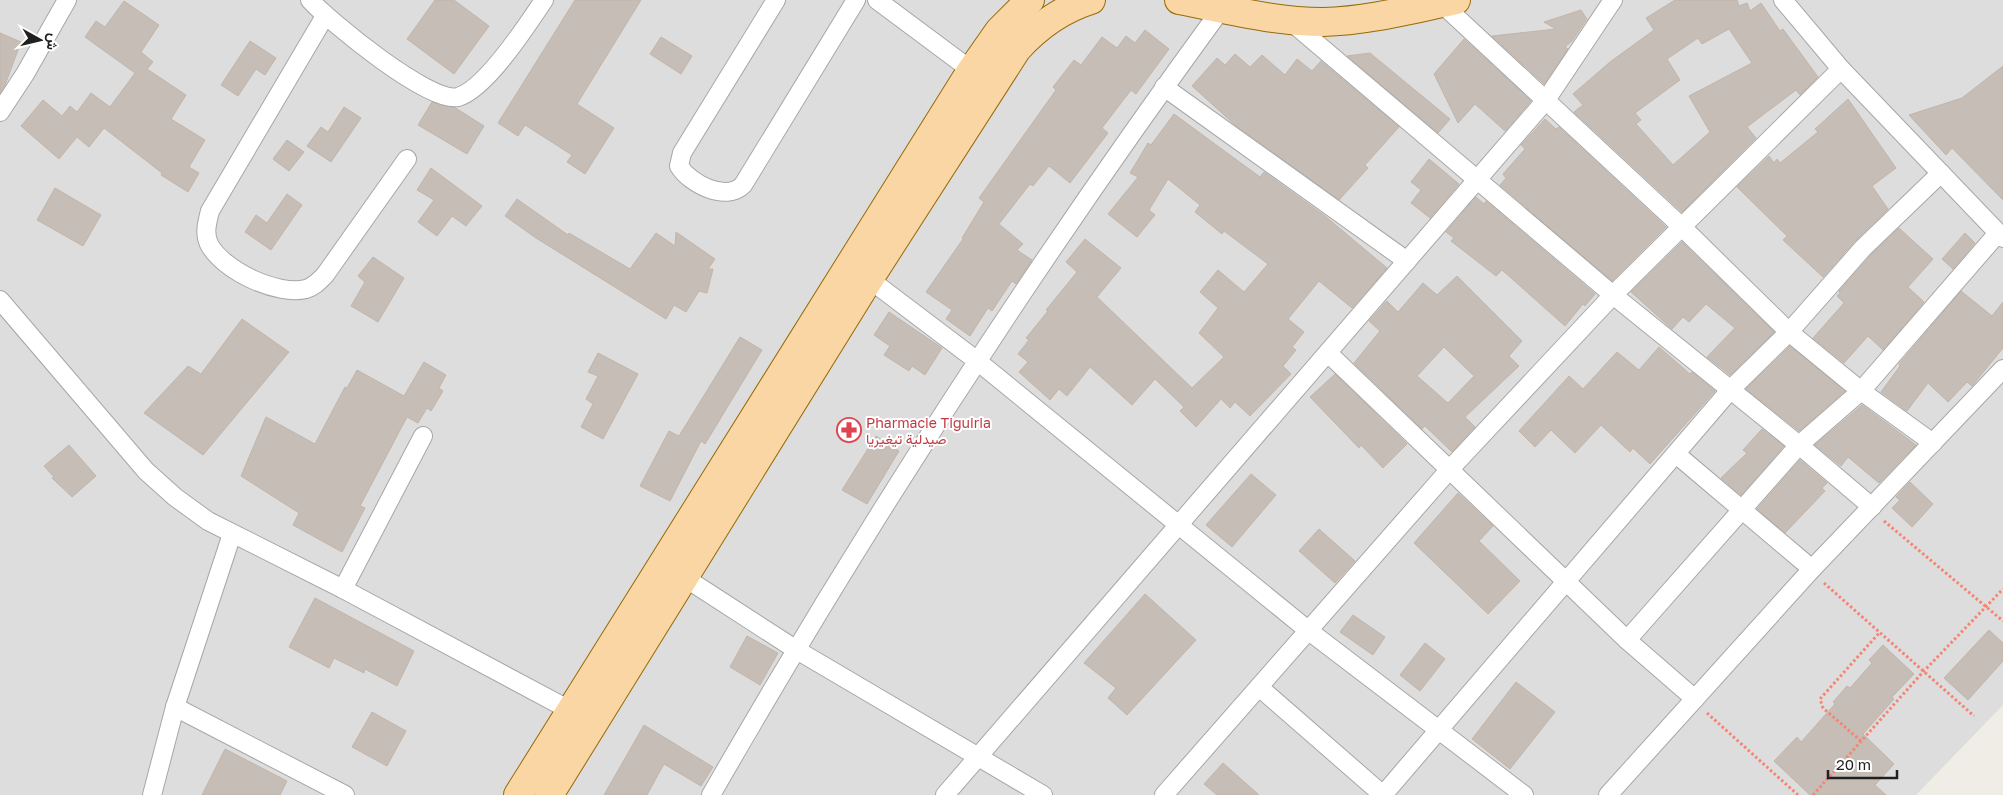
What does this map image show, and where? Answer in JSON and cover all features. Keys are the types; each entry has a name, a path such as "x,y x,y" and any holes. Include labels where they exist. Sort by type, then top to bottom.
{"main road":[{"path":"518,795 571,711 674,571 868,279 981,78 999,31 1030,0"},
{"path":"549,795 594,724 674,571 846,267 981,78 1034,31 1057,15 1091,0"},
{"path":"1179,0 1323,22 1390,13 1449,2"}],"street":[{"path":"0,112 67,0"},
{"path":"310,0 325,16 389,65 443,96 456,97 473,88 487,75 544,0"},
{"path":"776,0 682,153 679,166 683,172 715,191 725,193 739,189 743,185 856,0"},
{"path":"877,0 981,78"},
{"path":"945,795 1328,353 1475,179 1546,100 1613,0"},
{"path":"1627,640 1799,445 1861,391 2000,235 1841,69 1783,0"},
{"path":"1449,2 1546,100 1682,227 1789,332 1861,391 1933,443"},
{"path":"711,795 795,649 976,360 1164,87 1222,8"},
{"path":"325,16 210,211 205,229 209,244 220,258 234,270 284,289 308,288 325,275 407,159"},
{"path":"1287,18 1613,296 1731,389 1871,508"},
{"path":"1164,795 1450,469 1613,296 1841,69"},
{"path":"1164,87 1407,261"},
{"path":"1259,687 1383,795 1731,389 1789,332 1863,248 1941,173"},
{"path":"868,279 976,360 1309,631 1524,795"},
{"path":"0,300 146,471 174,497 208,521 232,534 344,589 594,724"},
{"path":"1328,353 1627,640 1694,700"},
{"path":"1608,795 1812,570 2003,369"},
{"path":"344,589 423,436"},
{"path":"1676,454 1812,570"},
{"path":"152,795 175,707 232,534"},
{"path":"674,571 795,649 1043,795"},
{"path":"175,707 345,795"}],"path":[{"path":"1871,508 2003,621"},
{"path":"1812,570 1974,716"},
{"path":"1813,795 1925,671 2003,590"},
{"path":"1861,741 1823,708 1820,699 1880,632"},
{"path":"1694,700 1798,795"}],"shaded area":[{"path":"0,0 2003,0 2003,705 1916,795 0,795"}],"building":[{"path":"435,0 454,0 489,26 454,74 407,39"},
{"path":"575,0 641,0 577,104 614,128 585,174 567,162 572,155 525,125 518,136 498,123"},
{"path":"1675,0 1737,0 1739,6 1747,3 1750,11 1761,3 1780,31 1783,29 1818,77 1800,95 1796,90 1747,127 1756,138 1682,212 1574,112 1583,105 1573,94 1610,62 1654,30 1646,18","holes":["1729,29 1752,63 1689,96 1710,132 1673,165 1636,124 1641,120 1635,113 1680,80 1667,59 1698,38 1702,44"]},
{"path":"124,1 159,25 141,52 153,62 147,69 186,95 171,119 205,140 189,167 199,173 188,192 161,175 162,173 104,128 89,147 77,137 59,159 21,126 43,100 62,116 70,106 77,112 91,93 110,107 135,73 85,37 96,21 105,27"},
{"path":"1581,10 1587,19 1572,41 1565,47 1568,49 1544,84 1492,36 1556,29 1544,22"},
{"path":"1145,30 1169,49 1136,94 1131,90 1102,128 1108,133 1070,183 1049,166 1033,186 1030,184 999,224 1023,244 1017,250 1032,260 1016,284 1012,281 992,311 988,308 970,336 946,319 952,310 926,292 963,239 984,202 979,198 1056,90 1053,87 1074,60 1081,65 1102,37 1117,48 1126,36 1135,43"},
{"path":"0,33 21,42 5,85 0,93"},
{"path":"661,37 692,56 681,74 650,54"},
{"path":"1464,39 1531,101 1505,131 1475,104 1458,123 1434,74"},
{"path":"250,41 276,58 265,75 256,69 238,96 221,85"},
{"path":"1370,53 1450,119 1438,133 1347,56"},
{"path":"1235,54 1250,67 1262,55 1285,75 1297,59 1312,71 1321,61 1399,127 1365,165 1368,168 1339,200 1235,125 1192,86 1217,58 1225,65"},
{"path":"2003,66 2003,200 1952,148 1946,155 1909,115 1962,98"},
{"path":"1848,99 1896,168 1872,186 1888,209 1855,241 1823,277 1783,240 1787,236 1737,187 1769,156 1774,163 1777,159 1780,163 1818,132 1815,129"},
{"path":"432,102 454,107 484,126 467,154 418,125"},
{"path":"344,107 361,118 331,162 307,146 321,127 328,132"},
{"path":"1174,114 1260,177 1264,172 1325,216 1387,268 1352,308 1319,281 1288,319 1304,332 1292,347 1296,350 1283,366 1291,374 1250,416 1235,402 1230,408 1221,399 1196,427 1180,411 1184,407 1155,379 1132,405 1090,367 1067,396 1059,389 1050,400 1019,372 1028,362 1018,354 1029,340 1026,338 1048,311 1046,310 1077,272 1066,262 1085,239 1121,268 1097,297 1192,388 1224,357 1199,333 1218,308 1200,292 1218,270 1244,292 1268,264 1224,231 1222,234 1195,212 1200,205 1168,179 1149,210 1155,215 1137,237 1108,214 1138,177 1130,173 1148,143 1151,145"},
{"path":"1545,119 1556,129 1559,127 1666,227 1612,281 1500,185 1506,178 1503,174 1525,149 1521,145"},
{"path":"287,140 304,152 289,171 273,159"},
{"path":"1429,159 1459,184 1430,218 1411,203 1421,190 1411,182"},
{"path":"431,168 482,206 466,226 452,216 437,236 418,222 434,200 417,190"},
{"path":"55,188 101,215 83,246 37,220"},
{"path":"287,194 302,205 271,250 245,232 256,215 267,223"},
{"path":"1476,197 1484,204 1486,201 1595,294 1585,306 1583,304 1565,326 1502,270 1496,276 1451,241 1454,238 1446,232"},
{"path":"517,199 568,235 569,233 630,269 656,233 675,246 676,232 715,259 708,269 713,269 707,293 699,291 686,312 674,305 666,319 536,238 505,216"},
{"path":"1899,228 1933,259 1908,287 1924,302 1883,350 1868,336 1844,363 1813,338 1844,303 1837,296 1840,293 1839,291 1871,255"},
{"path":"1965,233 1975,243 1953,269 1942,259"},
{"path":"1682,242 1774,332 1730,375 1707,357 1735,328 1706,304 1689,322 1683,317 1672,329 1631,292"},
{"path":"373,257 404,278 378,322 351,306 365,282 358,276"},
{"path":"1457,276 1522,341 1509,356 1519,366 1465,417 1475,427 1452,452 1425,426 1422,429 1354,363 1380,331 1369,321 1387,301 1398,312 1423,283 1437,295","holes":["1444,347 1474,376 1448,403 1417,376"]},
{"path":"1961,291 1992,316 2003,302 2003,348 1972,386 1967,382 1948,402 1928,383 1907,411 1881,392 1900,366 1899,364"},
{"path":"889,312 942,348 925,375 912,366 909,371 884,355 890,346 874,335"},
{"path":"242,319 289,352 203,455 144,413 188,366 201,374"},
{"path":"740,337 762,350 705,444 701,441 670,501 640,486 669,431 679,436"},
{"path":"1790,346 1845,391 1799,431 1746,389"},
{"path":"1659,347 1690,374 1692,372 1715,391 1650,464 1633,448 1630,452 1601,425 1575,453 1551,430 1535,447 1519,431 1569,376 1583,389 1617,352 1639,370"},
{"path":"598,353 638,374 603,439 581,427 593,404 586,399 598,376 588,372"},
{"path":"424,362 446,375 439,388 443,391 431,411 427,408 418,423 407,417 360,506 365,508 342,552 293,525 299,513 241,476 266,417 315,444 345,387 347,388 357,370 404,396"},
{"path":"1335,374 1407,444 1383,468 1361,445 1359,448 1310,397"},
{"path":"1862,405 1916,445 1879,483 1848,457 1841,466 1815,445"},
{"path":"1762,429 1784,446 1741,495 1721,478 1747,453 1743,450"},
{"path":"876,436 899,451 867,504 842,490"},
{"path":"69,445 96,476 72,497 52,478 54,477 44,466"},
{"path":"1800,460 1827,483 1822,488 1825,491 1785,533 1757,509"},
{"path":"1251,474 1276,495 1232,547 1206,525"},
{"path":"1910,482 1933,504 1912,527 1892,508 1900,500 1896,497"},
{"path":"1458,493 1493,526 1479,541 1520,581 1488,614 1414,543"},
{"path":"1319,529 1355,561 1335,583 1299,551"},
{"path":"1145,594 1196,640 1127,715 1108,698 1116,688 1084,663"},
{"path":"315,598 414,651 397,686 365,669 364,673 334,658 329,668 289,647"},
{"path":"1353,615 1385,637 1373,655 1340,632"},
{"path":"1989,630 2003,643 2003,661 1968,700 1944,678"},
{"path":"747,636 778,653 760,685 730,667"},
{"path":"1425,643 1445,659 1420,691 1400,675"},
{"path":"1883,645 1914,674 1892,697 1894,699 1863,734 1894,764 1875,785 1886,795 1810,795 1774,761 1797,737 1801,742 1835,704 1833,702 1847,686 1850,688 1872,663 1869,660"},
{"path":"1516,682 1555,712 1510,769 1472,739"},
{"path":"372,712 406,731 387,766 352,747"},
{"path":"644,725 713,767 701,786 664,764 647,795 604,795"},
{"path":"225,749 287,781 280,795 202,795"},
{"path":"1223,763 1259,795 1217,795 1204,784"}],"place":[{"name":"Pharmacie Tiguiria صيدلية تيغيريا","path":"849,430"}]}
